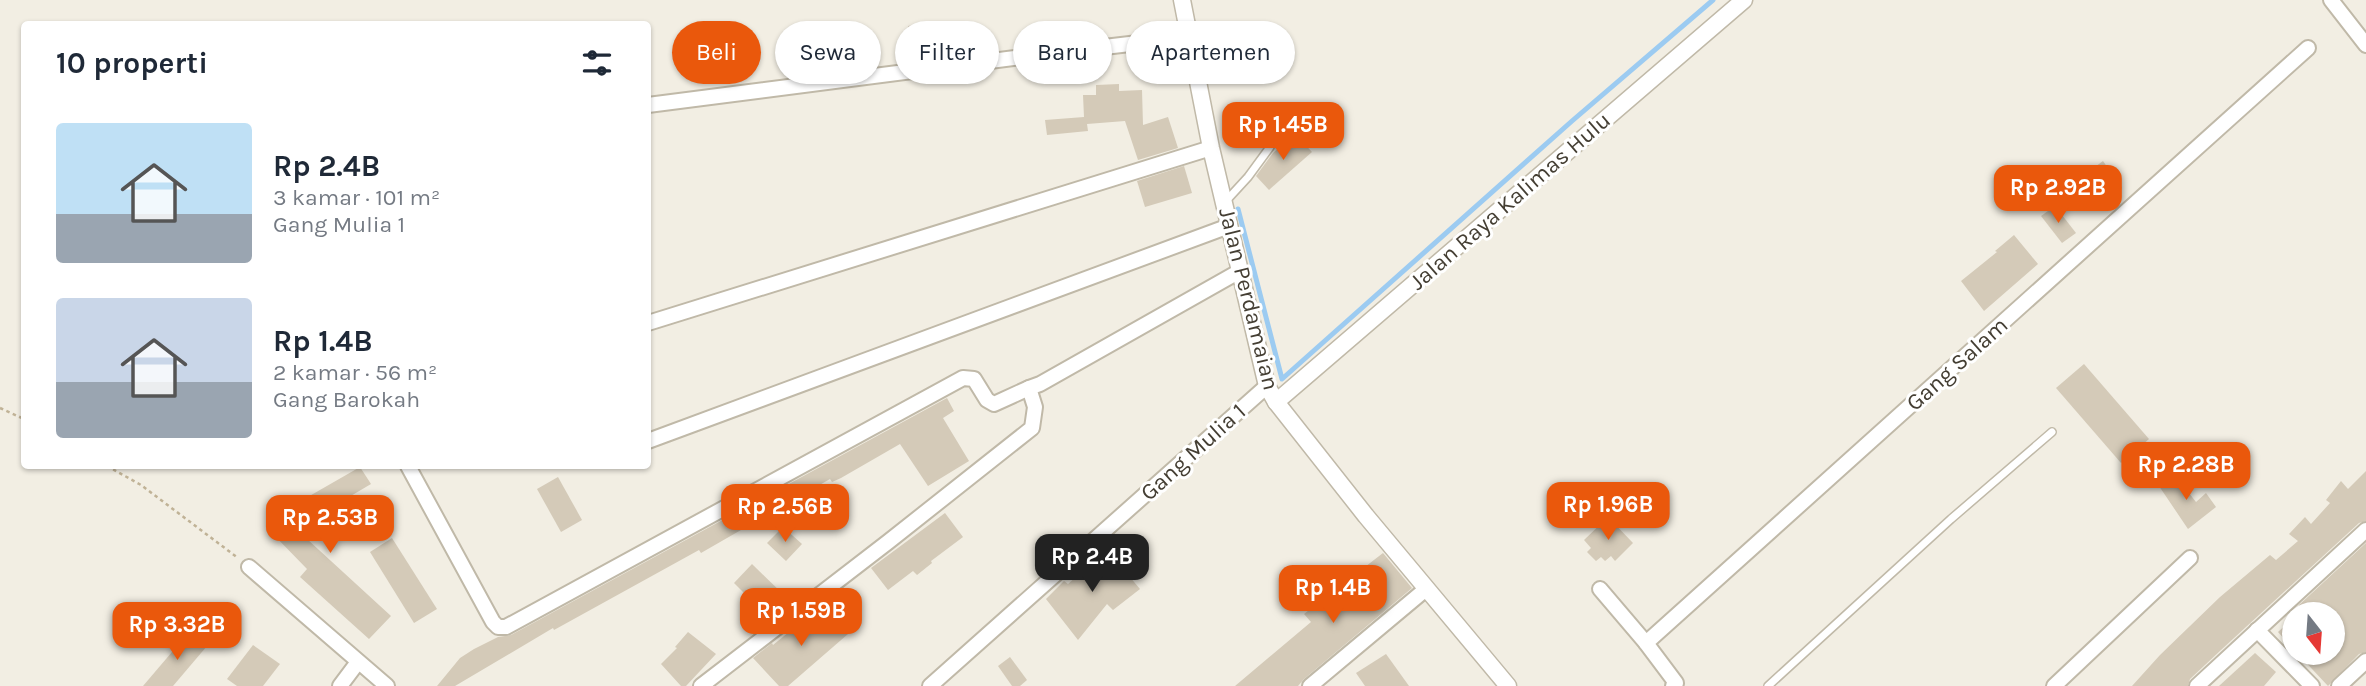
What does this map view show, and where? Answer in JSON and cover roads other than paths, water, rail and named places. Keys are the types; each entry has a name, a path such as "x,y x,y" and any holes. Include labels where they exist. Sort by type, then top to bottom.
{"street":[{"name":"Jalan Perdamaian","path":"1182,0 1186,21"},
{"name":"Jalan Raya Kalimas Hulu","path":"1276,402 1744,0"},
{"path":"2331,0 2366,45"},
{"path":"651,105 1126,44"},
{"name":"Gang Salam","path":"1646,643 2308,48"},
{"name":"Jalan Perdamaian","path":"1198,84 1267,386 1276,402 1366,516 1508,686"},
{"path":"651,322 1211,148"},
{"path":"651,440 1229,226"},
{"path":"410,469 493,622 498,627 506,628 963,378 974,379 987,400 995,404 1041,384 1240,271"},
{"name":"Gang Mulia 1","path":"930,686 1267,386"},
{"path":"701,686 1032,428 1035,407 1030,388"},
{"path":"2197,686 2366,530"},
{"path":"2054,686 2190,558"},
{"path":"249,567 387,686"},
{"path":"1310,686 1426,589"},
{"path":"1601,589 1676,683 1673,686"},
{"path":"2257,630 2312,686"},
{"path":"2339,686 2366,661"},
{"path":"340,686 358,662"}],"lane":[{"path":"1225,202 1270,148"},
{"path":"1768,686 1951,519 2052,432"}],"waterway":[{"path":"1238,209 1282,379 1572,121 1713,0"}]}
